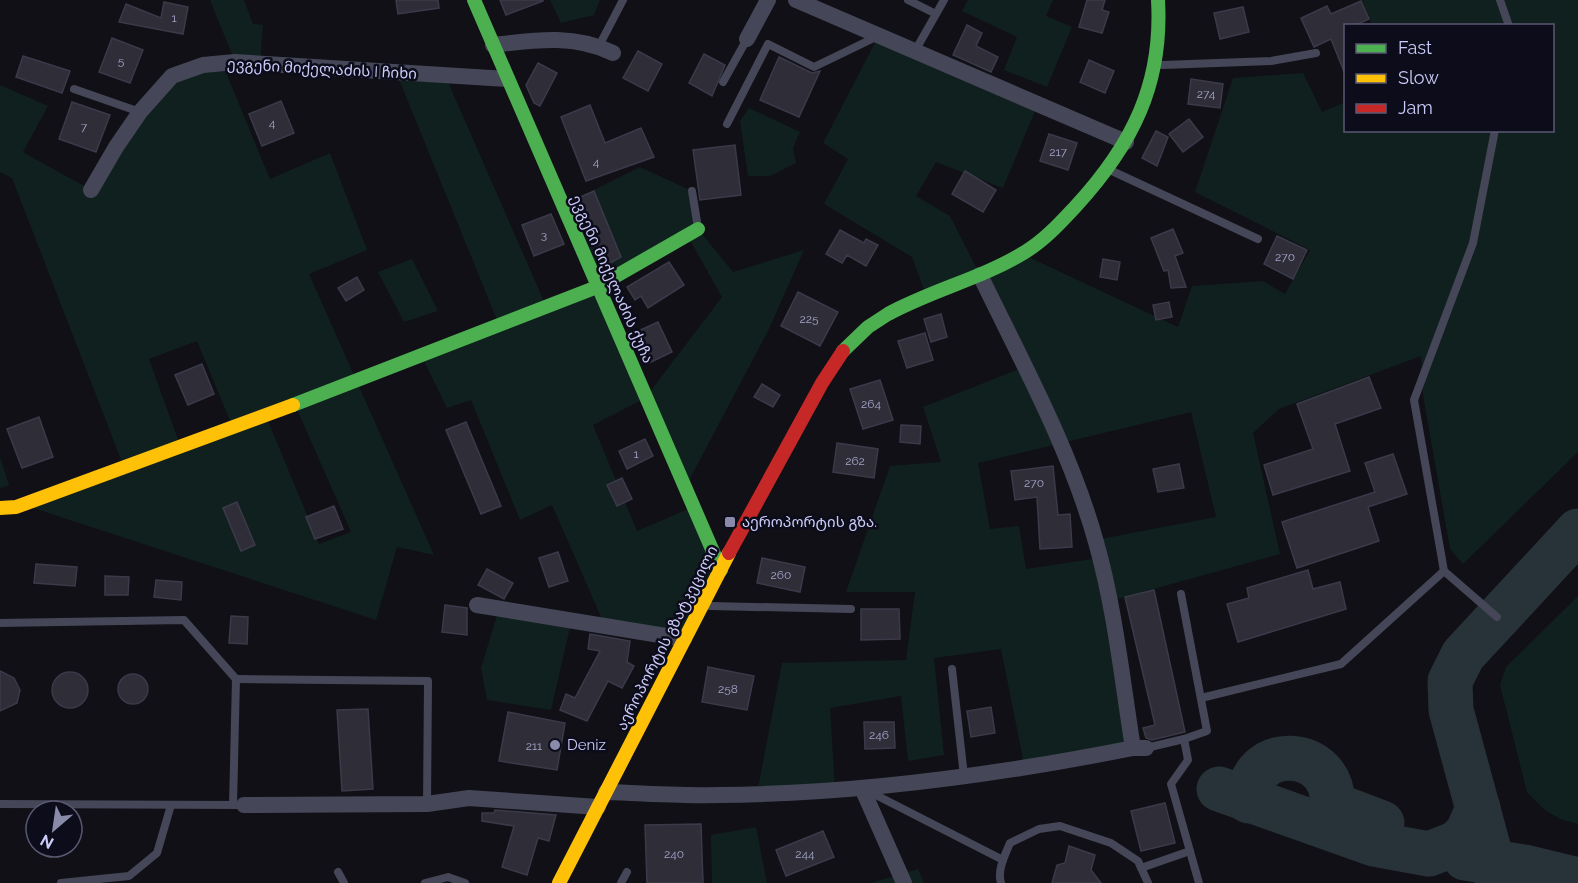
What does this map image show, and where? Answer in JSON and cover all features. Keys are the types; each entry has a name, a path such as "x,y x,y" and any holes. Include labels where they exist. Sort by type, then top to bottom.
{"main road":[{"name":"ევგენი მიქელაძის ქუჩა","path":"474,0 721,570"},
{"name":"აეროპორტის გზატკეცილი","path":"559,883 684,639 827,374 850,343 886,315 926,295 980,275 1022,254 1054,228 1109,169 1126,142 1157,65 1161,22 1158,0"},
{"path":"0,508 16,507 319,396 597,287 698,229"}],"street":[{"path":"747,39 768,0"},
{"path":"796,0 1126,142"},
{"path":"493,45 552,39 574,40 606,50"},
{"name":"ევგენი მიქელაძის I ჩიხი","path":"91,190 140,112 172,76 203,65 229,62 507,79"},
{"path":"238,805 427,804 469,798 602,799 862,788 1025,769 1140,748 1095,540 1060,442 980,275"},
{"path":"477,605 684,639"},
{"path":"862,788 904,883"}],"lane":[{"path":"606,50 623,0"},
{"path":"908,0 936,14"},
{"path":"915,51 944,0"},
{"path":"1500,0 1508,24"},
{"path":"727,124 768,44 814,67 879,35"},
{"path":"723,82 747,39"},
{"path":"1157,65 1271,61 1316,53"},
{"path":"74,89 140,112"},
{"path":"1495,132 1473,243 1414,400 1444,571 1497,617"},
{"path":"1109,169 1258,239"},
{"path":"692,191 698,229"},
{"path":"1201,698 1341,664 1444,571"},
{"path":"1140,748 1184,739 1207,730 1181,594"},
{"path":"702,606 850,609"},
{"path":"0,624 184,620 236,679 238,805 0,804"},
{"path":"952,669 964,777"},
{"path":"236,679 428,681 427,804"},
{"path":"1184,739 1188,760 1171,784 1199,883"},
{"path":"862,788 1003,860"},
{"path":"61,883 129,876 157,853 171,805"},
{"path":"1001,883 1003,860 1010,843 1039,829 1060,826 1111,843 1138,861 1148,883"},
{"path":"1141,868 1190,851"},
{"path":"338,872 344,883"},
{"path":"621,883 627,872"},
{"path":"425,883 448,877 465,883"}],"shaded area":[{"path":"210,0 244,0 253,24 263,25 260,63 235,62"},
{"path":"550,0 600,0 594,15 561,23"},
{"path":"968,0 1053,0 1046,16 1072,27 1047,87 1004,70 1017,37 962,11"},
{"path":"1362,0 1578,0 1578,452 1463,564 1450,549 1423,395 1421,356 1279,409 1253,433 1280,554 1110,601 1133,748 1025,769 1001,649 934,658 944,755 908,761 901,696 830,708 835,790 757,793 782,663 906,660 915,592 846,592 890,466 941,462 923,407 1024,367 980,275 1022,254 1178,327 1192,286 1263,281 1285,294 1310,250 1195,192 1233,78 1303,73 1322,112 1344,102 1344,132 1554,132 1554,24 1372,24","holes":["1191,412 1216,517 1095,540 1099,558 1026,569 1019,526 990,529 978,463"]},
{"path":"879,35 1038,104 1003,188 936,162 916,196 950,216 980,275 926,295 912,257 824,204 848,159 823,143"},
{"path":"222,63 270,179 330,153 367,250 309,274 434,555 397,547 376,620 30,507 125,470 12,178 0,172 0,85 48,106 23,152 91,190 172,76","holes":["197,341 233,428 181,448 149,359","295,405 351,532 319,544 266,416"]},
{"path":"396,72 445,75 546,306 597,287 562,206 640,167 692,191 698,229 733,272 804,250 769,329 685,488 646,398 593,425 637,531 693,507 721,570 684,639 605,626 552,505 520,520 471,400 447,408 421,355 499,325","holes":["687,235 722,297 646,397 597,287"]},
{"path":"749,108 800,132 793,148 796,163 770,176 748,176 740,121"},
{"path":"412,259 438,311 404,322 378,272"},
{"path":"0,457 9,485 0,488"},
{"path":"1578,596 1578,824 1560,819 1545,810 1527,792 1500,685 1506,667"},
{"path":"498,612 571,623 551,710 487,700 481,668"},
{"path":"756,827 767,883 712,883 711,835"},
{"path":"918,869 924,883 871,883"}],"building":[{"path":"396,0 438,0 439,8 398,14"},
{"path":"500,0 543,0 543,1 506,15"},
{"path":"1087,0 1105,0 1102,10 1109,12 1102,33 1079,27"},
{"path":"1361,1 1369,19 1358,24 1344,24 1344,72 1331,39 1314,47 1301,18 1327,6 1331,14"},
{"path":"164,2 188,7 183,34 119,22 126,4 161,18"},
{"path":"1243,7 1249,32 1220,39 1214,13"},
{"path":"967,25 982,33 976,46 998,57 991,72 953,55"},
{"path":"112,38 143,50 130,83 99,72"},
{"path":"638,51 662,64 648,91 623,78"},
{"path":"704,54 725,65 712,96 689,83"},
{"path":"23,56 70,71 62,93 16,77"},
{"path":"779,57 812,73 820,71 799,117 760,100"},
{"path":"1089,60 1114,71 1105,93 1080,82"},
{"path":"538,63 557,73 540,106 534,103 526,85"},
{"path":"1191,79 1223,84 1220,108 1188,104"},
{"path":"281,101 294,133 262,146 249,114"},
{"path":"72,102 110,115 96,152 59,139"},
{"path":"590,105 605,143 641,128 654,157 586,181 561,117"},
{"path":"1189,119 1203,137 1183,152 1169,134"},
{"path":"1156,131 1168,137 1157,166 1142,158"},
{"path":"1049,134 1077,143 1068,170 1040,161"},
{"path":"735,145 741,195 700,200 693,150"},
{"path":"965,171 996,190 983,212 952,194"},
{"path":"594,191 621,257 605,266 576,199"},
{"path":"551,214 564,244 534,256 522,225"},
{"path":"1173,229 1183,253 1175,256 1186,287 1171,288 1168,270 1164,271 1151,238"},
{"path":"840,230 864,243 866,239 878,245 866,266 847,255 842,263 826,254"},
{"path":"1277,236 1307,250 1293,279 1264,264"},
{"path":"1103,259 1120,262 1117,280 1100,277"},
{"path":"669,262 684,285 648,308 641,296 635,300 627,287"},
{"path":"357,277 364,290 346,301 338,288"},
{"path":"798,292 838,312 820,346 781,326"},
{"path":"1169,302 1172,317 1156,320 1153,305"},
{"path":"941,314 947,337 931,342 924,319"},
{"path":"658,322 672,352 647,364 634,333"},
{"path":"925,333 933,360 907,368 898,341"},
{"path":"202,364 214,394 188,405 175,375"},
{"path":"1369,377 1381,408 1335,424 1350,471 1273,495 1264,465 1313,449 1297,404"},
{"path":"880,380 893,420 863,429 850,389"},
{"path":"762,384 780,395 773,407 754,397"},
{"path":"39,417 53,457 22,468 7,429"},
{"path":"466,422 501,506 481,514 446,430"},
{"path":"901,425 921,426 920,444 900,442"},
{"path":"645,439 653,456 627,469 619,451"},
{"path":"837,443 878,449 874,478 833,472"},
{"path":"1393,454 1407,494 1368,507 1379,541 1297,568 1282,522 1375,492 1365,463"},
{"path":"1179,464 1184,488 1158,492 1153,469"},
{"path":"1053,466 1058,515 1070,514 1072,547 1040,549 1037,497 1015,500 1011,471"},
{"path":"622,478 632,499 617,506 607,485"},
{"path":"237,502 255,545 241,551 223,508"},
{"path":"334,506 343,529 315,539 306,517"},
{"path":"558,552 568,581 549,587 539,558"},
{"path":"762,558 805,567 800,592 757,583"},
{"path":"36,564 77,567 75,586 34,583"},
{"path":"487,569 513,583 504,599 478,585"},
{"path":"1308,570 1313,589 1340,582 1346,609 1238,642 1227,604 1249,598 1247,588"},
{"path":"105,576 129,577 128,595 105,595"},
{"path":"156,580 182,582 181,600 154,597"},
{"path":"1154,590 1185,732 1152,740 1146,738 1143,728 1155,725 1125,597"},
{"path":"445,605 467,608 467,635 442,632"},
{"path":"861,609 899,609 900,639 861,640"},
{"path":"231,616 248,617 247,644 229,643"},
{"path":"590,634 630,641 627,662 634,666 622,688 608,681 587,721 560,710 566,694 575,698 600,651 588,649"},
{"path":"708,667 754,676 747,710 702,702"},
{"path":"0,671 14,678 20,690 17,703 0,711"},
{"path":"70,672 83,677 88,690 83,703 70,708 57,703 52,690 57,677"},
{"path":"133,674 144,678 148,689 144,700 133,704 122,700 118,689 122,678"},
{"path":"991,707 995,733 971,737 967,711"},
{"path":"368,709 373,789 342,791 337,710"},
{"path":"508,712 565,723 557,770 499,761"},
{"path":"864,722 894,722 895,748 865,749"},
{"path":"1165,803 1175,843 1141,851 1131,811"},
{"path":"495,810 556,815 549,841 538,838 527,875 502,867 514,826 482,821 482,813 494,813"},
{"path":"701,824 703,883 647,883 645,825"},
{"path":"823,831 834,857 786,876 776,850"},
{"path":"1069,846 1095,855 1091,870 1101,883 1052,883 1057,865 1065,863"}],"taxiway":[{"path":"1498,883 1451,710 1450,681 1463,655 1578,531"},
{"path":"1249,801 1252,781 1262,768 1276,760 1292,758 1307,762 1321,771 1330,785 1332,804 1382,823"},
{"path":"1219,789 1374,844 1429,854 1457,843 1467,833 1478,808"},
{"path":"1465,858 1524,867 1578,880"}],"traffic: fast":[{"path":"474,0 721,570"},
{"path":"843,351 868,327 888,314 992,269 1025,252 1046,236 1076,206 1113,160 1140,112 1155,59 1158,0"},
{"path":"293,405 597,287 698,229"}],"traffic: slow":[{"path":"0,508 16,507 293,405"},
{"path":"559,883 729,553"}],"traffic: jam":[{"path":"729,553 822,383 843,351"}],"place":[{"name":"აეროპორტის გზა.","path":"730,522"},
{"name":"Deniz","path":"555,745"}]}
